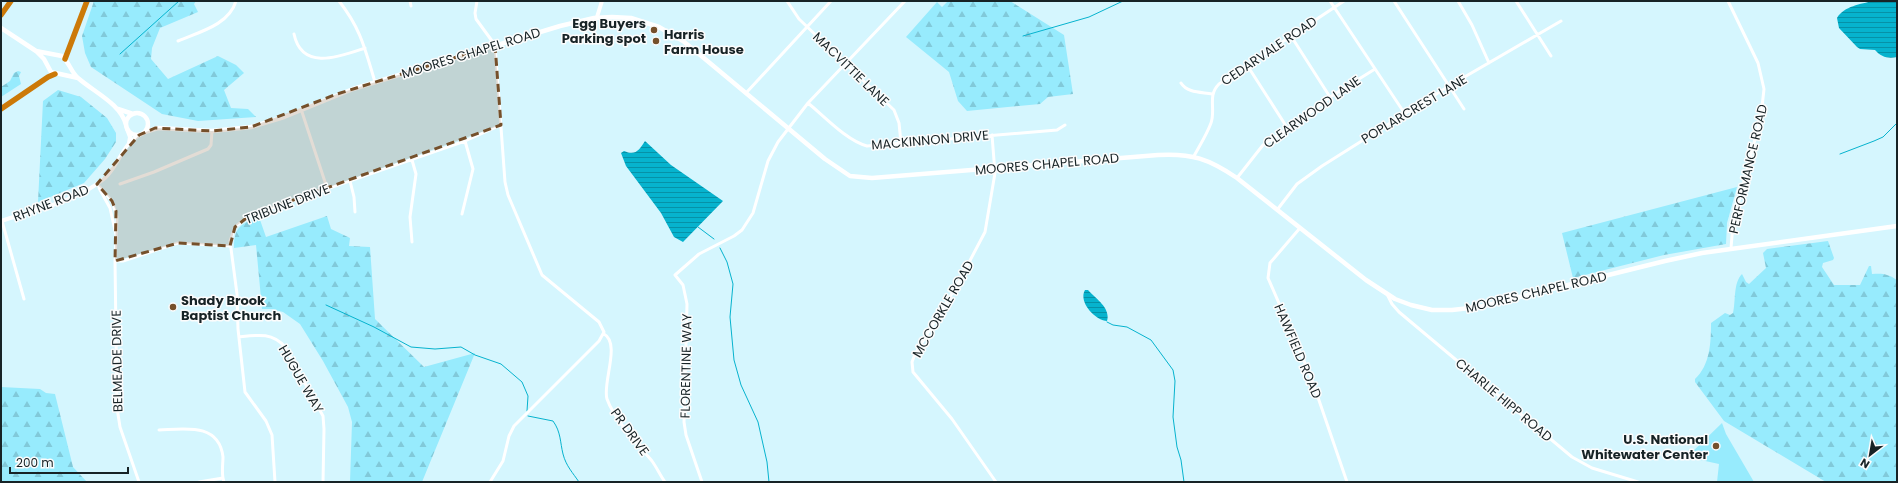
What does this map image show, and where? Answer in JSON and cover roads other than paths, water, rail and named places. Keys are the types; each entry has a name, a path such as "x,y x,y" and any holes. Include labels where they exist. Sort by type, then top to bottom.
{"highway":[{"path":"1,15 11,1"},
{"path":"66,61 87,1"},
{"path":"1,109 48,76 55,74"}],"main road":[{"name":"MOORES CHAPEL ROAD","path":"145,132 158,128 212,131 250,127 301,109 337,94 560,26 597,17 631,18 659,27 682,41 840,171 855,178 872,178 1158,154 1194,156 1215,164 1237,178 1366,280 1387,294 1404,302 1424,308 1445,310 1465,309 1665,261 1731,248 1897,226"},
{"path":"1,28 36,51 44,59 49,70 55,74 78,78"},
{"path":"36,51 58,54 66,61 78,78 124,116 126,127 132,134 139,135 145,132 148,125 146,118"},
{"path":"62,74 66,70 66,61"},
{"path":"118,110 133,114 140,114 158,128"},
{"path":"126,127 128,118 133,114"}],"street":[{"path":"178,41 224,20 232,12 236,1"},
{"path":"339,1 356,24 375,82"},
{"path":"410,1 411,6"},
{"path":"477,1 476,19 496,45"},
{"path":"597,17 602,1"},
{"name":"MACVITTIE LANE","path":"787,1 796,16 894,110 899,123 901,143"},
{"path":"746,93 831,1"},
{"path":"788,129 808,103 904,1"},
{"path":"1330,1 1405,114"},
{"name":"CEDARVALE ROAD","path":"1194,156 1212,121 1212,94 1219,84 1344,1"},
{"path":"1394,1 1464,109"},
{"path":"1458,1 1472,25 1489,63"},
{"path":"1516,1 1550,56"},
{"name":"PERFORMANCE ROAD","path":"1728,1 1758,64 1764,89 1761,116 1733,220 1731,248"},
{"name":"POPLARCREST LANE","path":"1277,210 1297,184 1311,173 1449,86 1536,34 1561,21"},
{"path":"294,34 301,49 318,58 332,58 365,48"},
{"path":"1291,36 1330,97"},
{"name":"PR DRIVE","path":"496,45 505,182 508,196 542,275 599,322 603,327 604,334 610,341 611,352 607,397 629,434 652,462 665,482"},
{"path":"1247,65 1288,129"},
{"name":"CLEARWOOD LANE","path":"1237,178 1263,146 1330,97 1375,69"},
{"path":"1181,83 1184,87 1190,90 1212,94"},
{"name":"MACKINNON DRIVE","path":"808,103 848,137 861,145 867,146 1057,130 1065,125"},
{"path":"301,109 327,188"},
{"name":"TRIBUNE DRIVE","path":"275,482 271,431 246,392 237,294 230,246 232,231 238,223 244,219 327,188 465,141 501,125"},
{"path":"126,127 130,137 129,144"},
{"name":"FLORENTINE WAY","path":"702,482 686,435 684,422 688,304 683,285 675,275 699,254 734,236 748,222 760,194 768,162 778,142 788,129"},
{"path":"120,184 154,172 208,149 211,145 212,131"},
{"name":"RHYNE ROAD","path":"1,221 85,192 97,184 114,167 129,144 139,135"},
{"name":"MCCORKLE ROAD","path":"992,135 996,168 988,222 982,240 915,354 911,366 916,376 952,419 996,482"},
{"path":"462,214 473,169 465,141"},
{"path":"412,160 416,174 410,217 412,242"},
{"path":"350,181 354,197 355,212"},
{"name":"BELMEADE DRIVE","path":"97,184 107,194 115,208 117,231 115,261 116,408 120,427 139,482"},
{"path":"1,221 24,299"},
{"name":"HAWFIELD ROAD","path":"1300,228 1270,263 1268,278 1311,377 1347,482"},
{"path":"115,261 123,261 178,243 230,246"},
{"name":"CHARLIE HIPP ROAD","path":"1387,294 1392,304 1399,312 1572,457 1592,468 1638,482"},
{"path":"490,482 503,461 509,436 514,426 599,341 604,334"},
{"name":"HUGUE WAY","path":"240,337 269,336 276,338 285,347 323,416 324,482"},
{"path":"158,430 191,428 207,432 216,440 221,448 223,480 199,482"}],"waterway":[{"path":"120,54 179,1"},
{"path":"1023,36 1089,17 1123,1"},
{"path":"1840,154 1883,137 1897,123"},
{"path":"698,227 714,239"},
{"path":"720,248 727,262 733,284 730,317 734,360 741,385 758,422 767,462 769,482"},
{"path":"326,305 374,327 411,347 435,349 461,347 475,355 501,364 522,382 528,396 527,411"},
{"path":"1107,322 1113,325 1127,327 1151,340 1173,370 1175,381 1173,417 1184,482"},
{"path":"528,416 553,421 559,433 566,462 579,482"}],"place":[{"name":"Egg Buyers Parking spot","path":"654,30"},
{"name":"Harris Farm House","path":"656,41"},
{"name":"Shady Brook Baptist Church","path":"173,307"},
{"name":"U.S. National Whitewater Center","path":"1716,446"}]}
